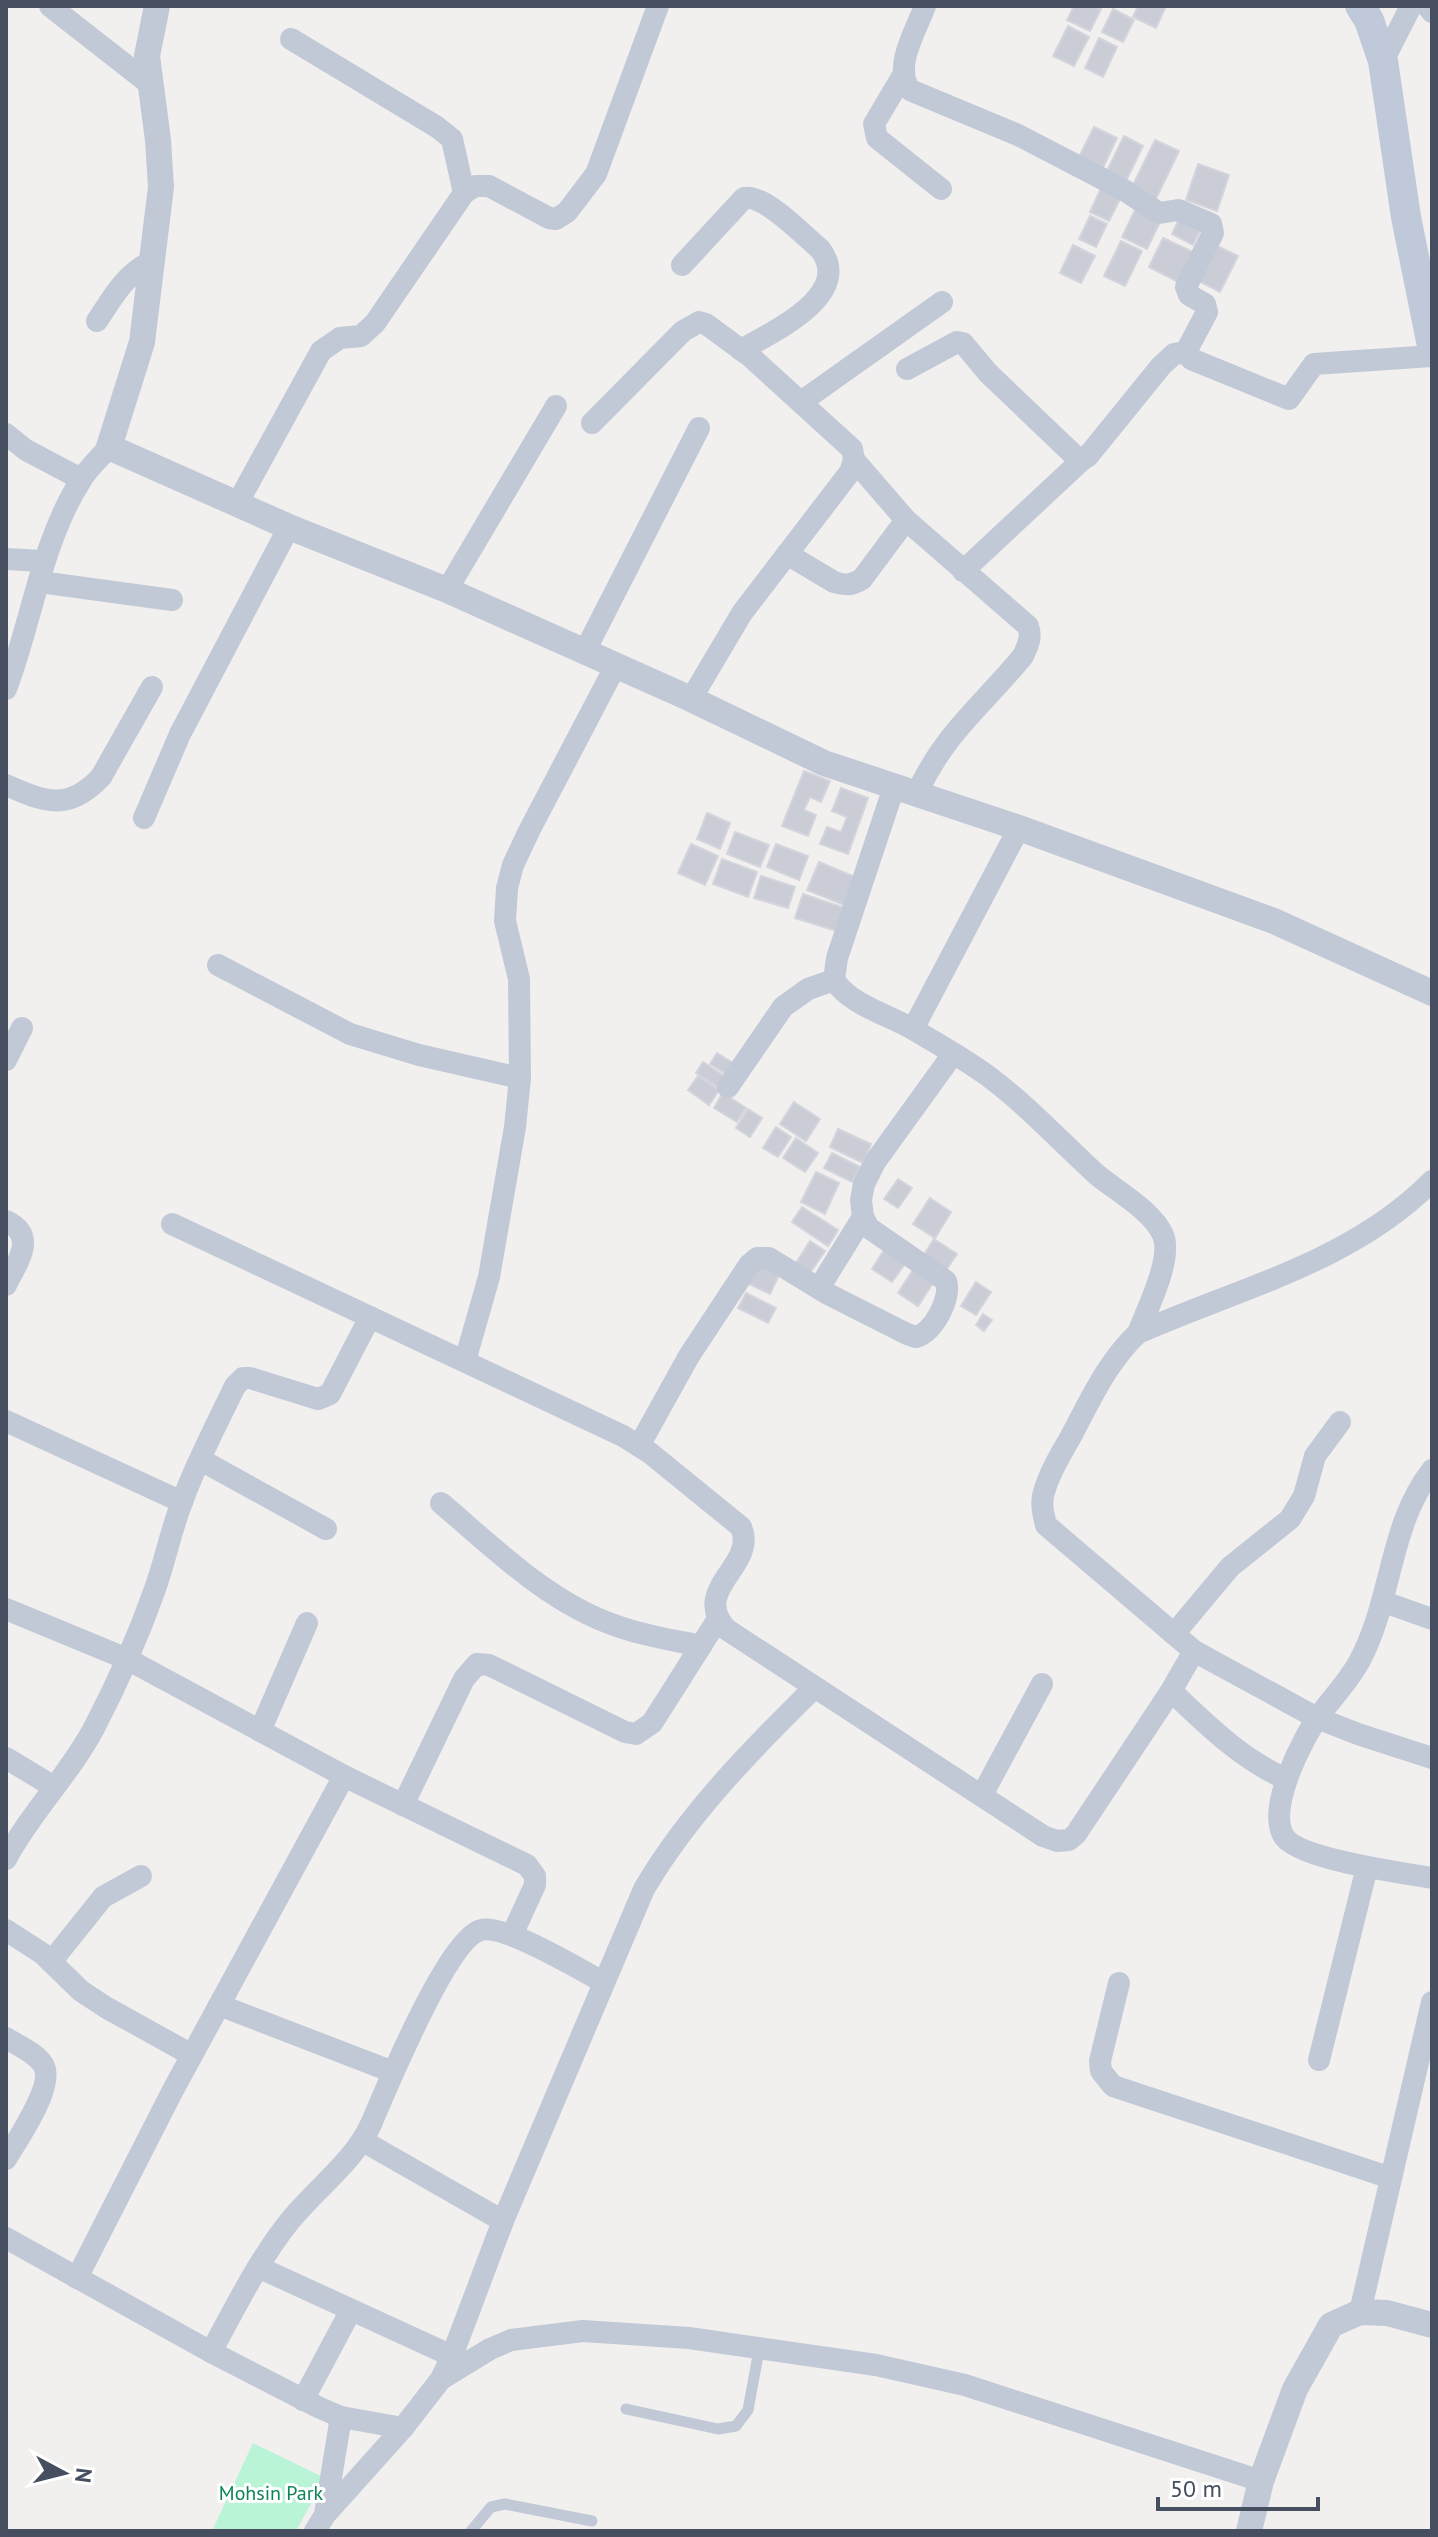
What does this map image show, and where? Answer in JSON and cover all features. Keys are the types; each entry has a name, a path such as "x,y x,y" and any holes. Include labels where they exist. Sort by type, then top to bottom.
{"main road":[{"path":"1360,6 1369,20 1383,61 1406,217 1432,343"}],"street":[{"path":"50,6 151,85"},
{"path":"6,689 42,572 81,479 109,447 142,342 161,187 147,56 157,6"},
{"path":"237,504 321,351 340,338 361,336 375,323 464,193 475,186 489,186 549,218 556,219 567,212 596,174 658,6"},
{"path":"925,6 901,69 903,81 910,90 1018,135 1124,190 1159,213 1178,210 1211,224 1213,233 1186,287 1189,295 1205,304 1207,312 1188,352 1191,359 1289,399 1314,364 1432,356"},
{"path":"1383,61 1411,6"},
{"path":"1427,6 1432,12"},
{"path":"291,39 452,139 464,193"},
{"path":"903,75 874,124 874,132 877,138 941,189"},
{"path":"682,265 744,198 750,197 763,201 827,258 829,270 825,286 814,303 802,314 741,350"},
{"path":"97,321 125,279 135,269 152,261"},
{"path":"801,402 942,302"},
{"path":"592,423 691,325 699,322 741,350 852,449 854,460 850,472 742,613 691,699"},
{"path":"907,369 957,342 963,343 988,373 1076,457 1083,459"},
{"path":"963,571 1088,456 1161,366 1174,354 1188,352"},
{"path":"447,590 556,406"},
{"path":"585,651 699,428"},
{"path":"6,434 26,450 81,479"},
{"path":"109,447 289,527 447,590 691,699 824,763 1019,828 1274,921 1432,993"},
{"path":"854,460 906,520 1028,626 1030,643 1013,668 956,728 906,790 837,958 834,980 844,993 913,1029 998,1084 1153,1220 1163,1234 1163,1262 1138,1333 1106,1371 1044,1490 1042,1507 1046,1525 1194,1651 1317,1718 1432,1758"},
{"path":"787,554 834,582 856,583 906,520"},
{"path":"144,818 180,734 289,527"},
{"path":"6,559 42,572 172,600"},
{"path":"465,1361 491,1263 515,1127 520,1078 519,979 505,921 507,888 513,865 529,831 615,667"},
{"path":"6,785 40,800 59,802 91,788 101,777 152,687"},
{"path":"913,1029 1019,828"},
{"path":"218,965 350,1034 419,1055 520,1078"},
{"path":"728,1087 783,1007 808,989 834,980"},
{"path":"6,1060 22,1028"},
{"path":"639,1446 689,1356 753,1261 762,1256 916,1337 926,1332 946,1300 946,1281 869,1228 863,1217 861,1200 864,1184 875,1162 953,1054"},
{"path":"1138,1333 1285,1276 1324,1256 1392,1215 1432,1181"},
{"path":"819,1288 863,1217"},
{"path":"6,1221 16,1225 24,1239 22,1251 6,1285"},
{"path":"172,1224 639,1446 741,1527 745,1541 743,1550 715,1597 714,1609 726,1629 1043,1836 1057,1841 1069,1840 1091,1814 1194,1651"},
{"path":"6,1859 18,1837 67,1773 94,1728 154,1592 182,1502 239,1380 250,1378 318,1399 324,1398 330,1394 370,1317"},
{"path":"6,1421 182,1502"},
{"path":"1174,1634 1230,1567 1290,1519 1304,1496 1315,1456 1340,1422"},
{"path":"201,1460 326,1529"},
{"path":"1432,1470 1417,1488 1402,1531 1384,1602 1359,1664 1317,1718 1286,1779 1280,1822 1281,1833 1297,1848 1367,1867 1432,1878"},
{"path":"441,1503 513,1564 586,1612 615,1626 701,1646"},
{"path":"1384,1602 1432,1619"},
{"path":"6,1609 127,1659 344,1776 532,1870 535,1885 512,1935"},
{"path":"403,1805 464,1679 477,1664 489,1665 625,1732 636,1734 652,1723 718,1619"},
{"path":"260,1731 307,1623"},
{"path":"982,1795 1042,1684"},
{"path":"320,2523 403,2428 441,2379 503,2221 644,1889 660,1862 759,1742 814,1688"},
{"path":"1171,1691 1228,1742 1262,1768 1286,1779"},
{"path":"6,1758 54,1787"},
{"path":"77,2278 192,2055 344,1776"},
{"path":"1319,2060 1367,1867"},
{"path":"51,1962 103,1897 141,1876"},
{"path":"211,2352 258,2267 306,2201 363,2141 440,1978 464,1943 478,1931 490,1929 512,1935 603,1982"},
{"path":"6,1930 51,1962 68,1981 89,1997 192,2055"},
{"path":"1119,1983 1100,2061 1101,2071 1113,2086 1391,2178"},
{"path":"1360,2312 1432,2002"},
{"path":"219,2005 393,2072"},
{"path":"6,2038 45,2065 47,2074 41,2097 6,2159"},
{"path":"363,2141 503,2221"},
{"path":"6,2238 303,2400 341,2417 403,2428"},
{"path":"258,2267 452,2356"},
{"path":"303,2400 351,2310"},
{"path":"1249,2531 1261,2481 1295,2389 1331,2325 1360,2312 1387,2313 1432,2325"},
{"path":"441,2379 511,2340 583,2331 689,2338 876,2365 965,2385 1261,2481"},
{"path":"320,2523 341,2417"}],"lane":[{"path":"626,2409 718,2429 736,2426 748,2410 759,2350"},
{"path":"471,2531 491,2507 505,2504 592,2521"}],"green space":[{"name":"Mohsin Park","path":"253,2443 325,2478 296,2531 212,2531"}],"building":[{"path":"1074,6 1101,9 1090,31 1067,20"},
{"path":"1138,6 1166,6 1156,28 1133,17"},
{"path":"1113,9 1134,20 1123,42 1102,32"},
{"path":"1068,26 1089,37 1074,66 1053,56"},
{"path":"1099,38 1117,47 1103,77 1085,68"},
{"path":"1094,127 1117,138 1100,174 1076,163"},
{"path":"1124,136 1143,146 1125,183 1106,173"},
{"path":"1155,140 1179,151 1155,201 1131,189"},
{"path":"1198,164 1229,175 1217,211 1186,200"},
{"path":"1103,184 1123,193 1109,221 1090,212"},
{"path":"1135,210 1160,222 1147,249 1122,237"},
{"path":"1090,216 1107,224 1096,247 1079,239"},
{"path":"1180,217 1201,229 1193,245 1172,234"},
{"path":"1163,238 1195,253 1180,283 1149,267"},
{"path":"1121,241 1142,251 1125,286 1104,276"},
{"path":"1073,245 1095,256 1081,283 1060,273"},
{"path":"1215,245 1238,256 1220,292 1197,280"},
{"path":"804,771 830,781 821,802 810,797 804,810 816,815 808,836 782,826"},
{"path":"841,788 868,798 848,854 820,844 827,827 841,832 847,817 832,811"},
{"path":"707,813 730,823 720,849 697,839"},
{"path":"735,832 769,845 760,867 727,854"},
{"path":"691,844 718,856 705,885 678,873"},
{"path":"776,844 808,856 799,880 767,867"},
{"path":"722,859 757,872 748,897 713,884"},
{"path":"819,862 855,877 844,905 807,890"},
{"path":"761,876 795,887 788,908 754,898"},
{"path":"803,894 847,909 840,932 795,918"},
{"path":"717,1053 738,1066 731,1077 710,1064"},
{"path":"703,1062 729,1079 722,1090 696,1073"},
{"path":"698,1076 719,1090 709,1105 688,1090"},
{"path":"723,1093 746,1108 737,1122 714,1108"},
{"path":"794,1102 820,1119 806,1141 780,1124"},
{"path":"748,1109 762,1118 750,1137 736,1128"},
{"path":"776,1127 791,1137 778,1157 763,1148"},
{"path":"838,1129 871,1144 863,1163 830,1147"},
{"path":"796,1138 818,1153 805,1172 783,1158"},
{"path":"832,1153 860,1167 852,1182 824,1168"},
{"path":"816,1172 839,1183 825,1214 801,1202"},
{"path":"898,1179 912,1188 898,1208 884,1199"},
{"path":"930,1198 951,1212 935,1238 913,1224"},
{"path":"802,1207 838,1230 828,1246 792,1222"},
{"path":"934,1239 957,1254 944,1273 922,1258"},
{"path":"810,1241 825,1251 807,1277 793,1268"},
{"path":"886,1247 907,1261 892,1282 872,1269"},
{"path":"760,1261 781,1271 770,1294 749,1284"},
{"path":"913,1270 933,1283 918,1306 898,1293"},
{"path":"976,1282 991,1292 976,1315 961,1306"},
{"path":"746,1293 776,1308 768,1323 738,1308"},
{"path":"983,1314 992,1320 984,1331 976,1325"}]}
